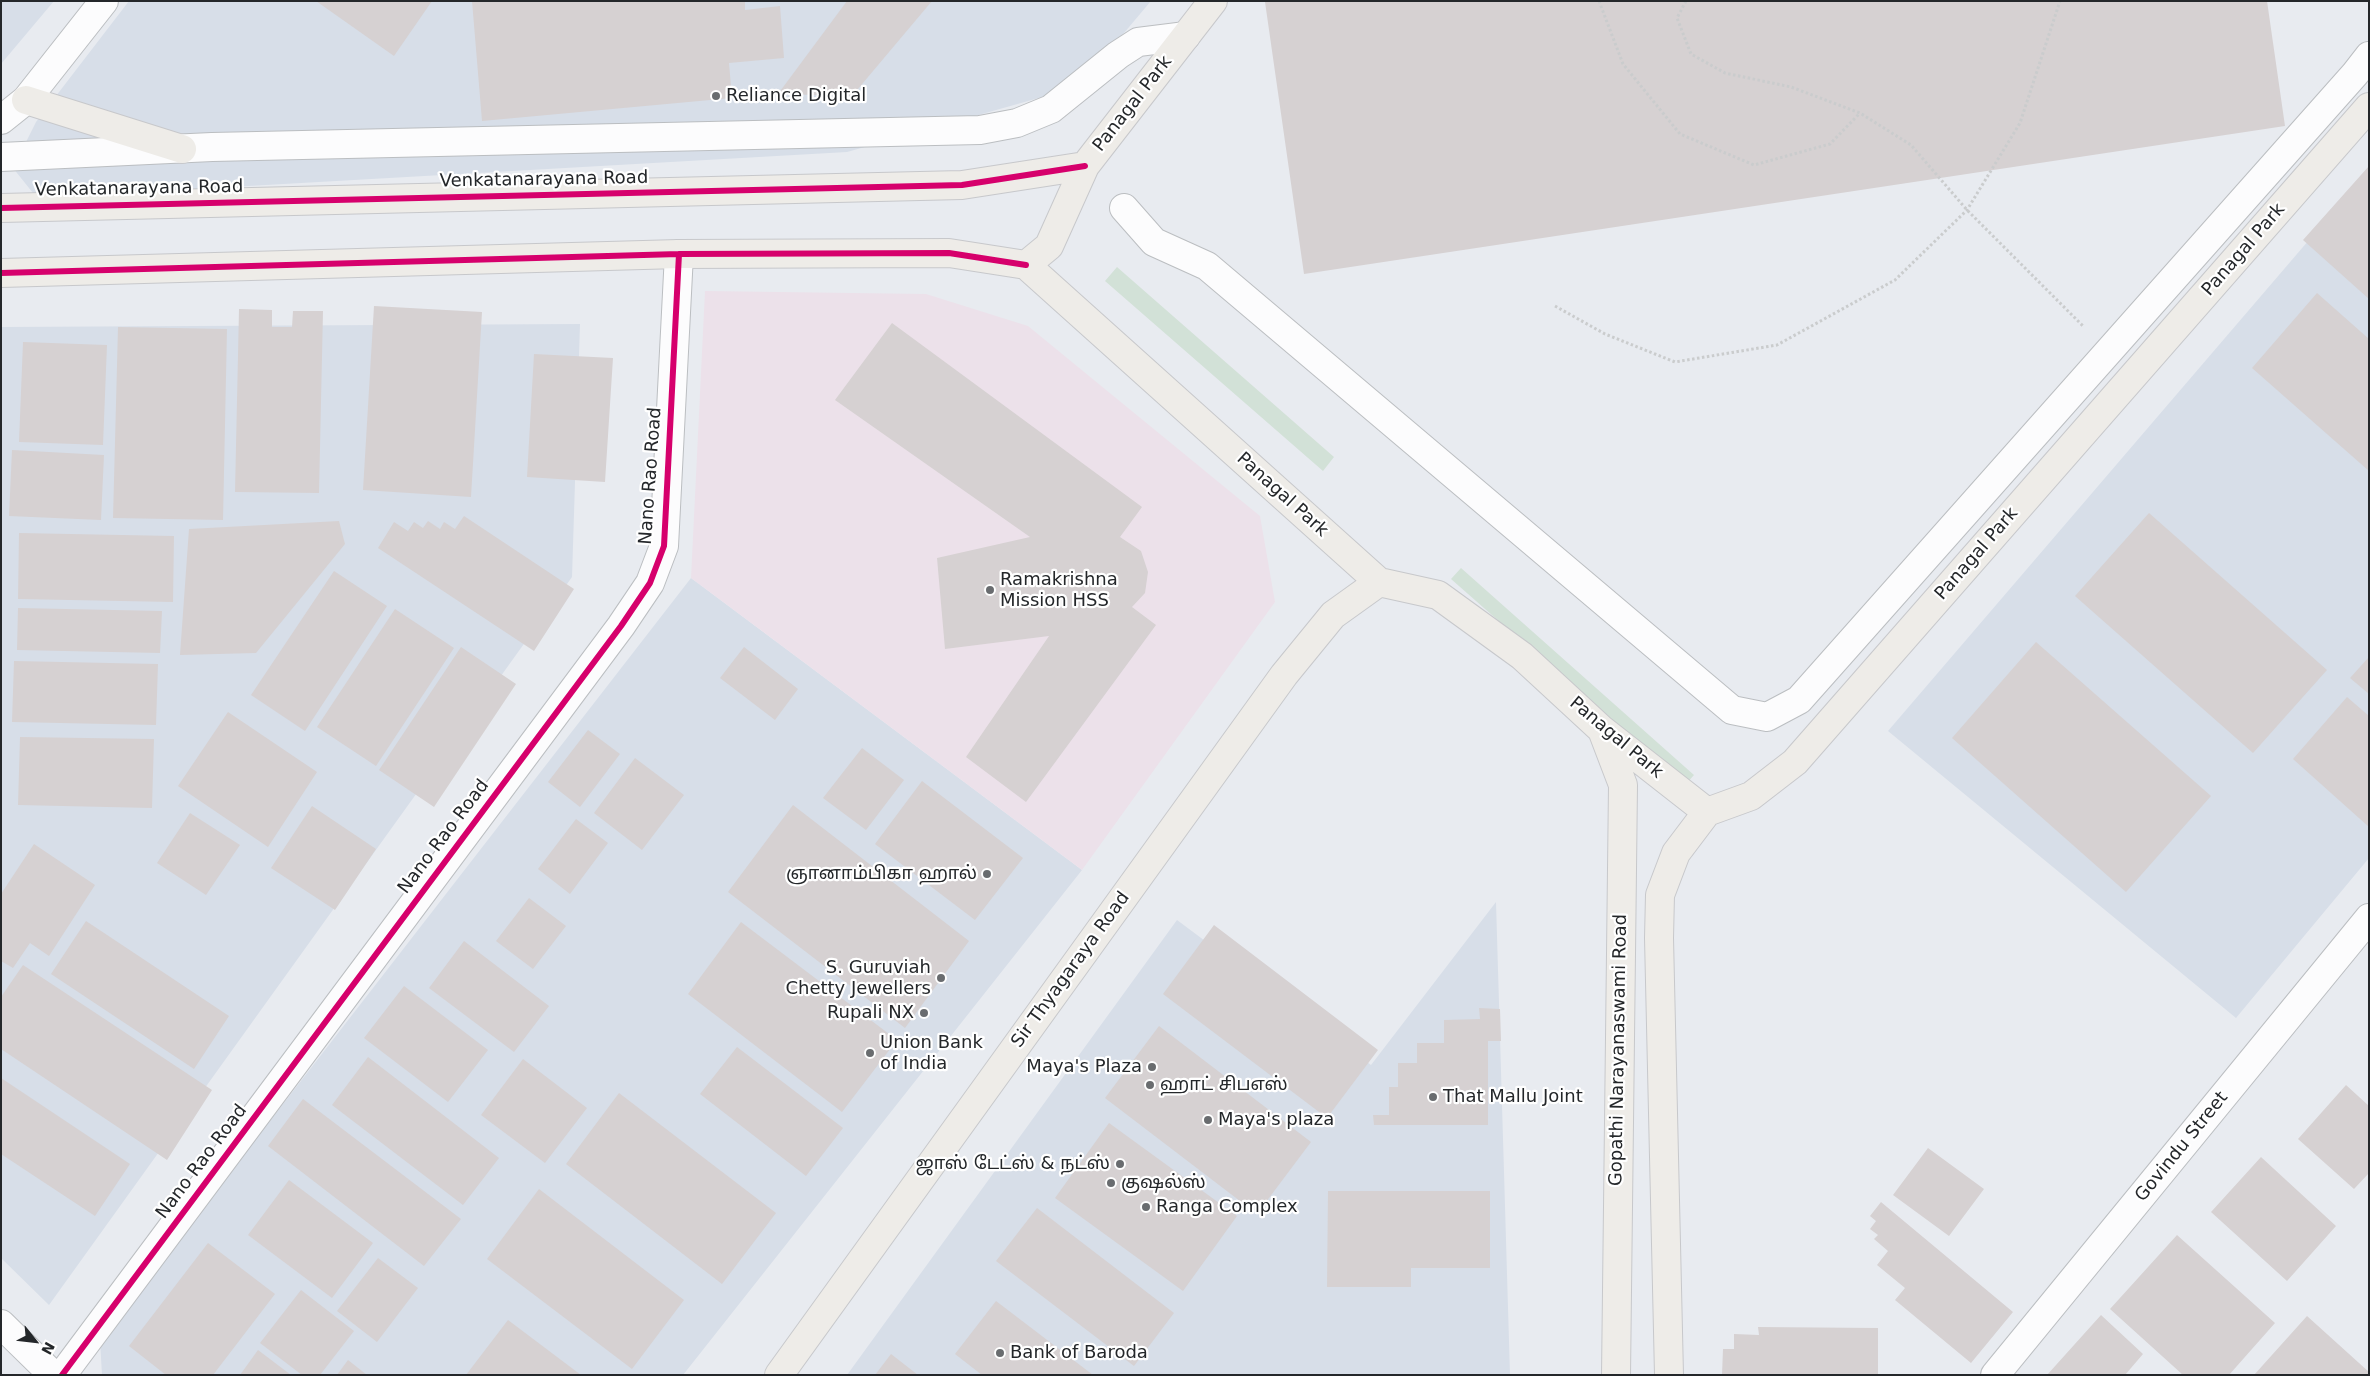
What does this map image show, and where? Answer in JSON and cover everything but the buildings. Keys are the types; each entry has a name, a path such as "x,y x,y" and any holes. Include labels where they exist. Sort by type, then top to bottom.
{"main road":[{"name":"Panagal Park","path":"1211,2 1085,166 1049,246 1026,265 1379,582 1438,595 1522,656 1601,729 1707,812 1751,796 1795,762 2369,107"},
{"path":"26,100 182,149"},
{"name":"Venkatanarayana Road","path":"1,208 962,185 1085,166"},
{"path":"1,273 679,254 949,253 1026,265"},
{"name":"Sir Thyagaraya Road","path":"779,1375 1284,675 1333,614 1379,582"},
{"name":"Gopathi Narayanaswami Road","path":"1601,729 1623,785 1616,1375"},
{"path":"1669,1375 1659,948 1660,895 1676,853 1707,812"}],"street":[{"path":"1,120 26,100 104,1"},
{"path":"1,157 182,149 980,130 1017,123 1051,109 1118,55 1138,42 1186,36"},
{"path":"1124,208 1154,242 1207,266 1732,710 1767,717 1798,700 2369,56"},
{"name":"Nano Rao Road","path":"62,1375 621,626 650,583 664,546 679,254"},
{"name":"Govindu Street","path":"1995,1375 2369,918"},
{"path":"1,1324 53,1375"}],"path":[{"path":"1599,1 1623,64 1679,134 1754,166 1830,144 1860,113"},
{"path":"1686,1 1677,18 1691,54 1725,73 1791,87 1860,113 1911,145 1967,210 2108,352"},
{"path":"1555,306 1605,334 1675,362 1778,345 1895,280 1967,210 2020,124 2060,1"}],"shaded area":[{"path":"1,1 54,1 1,64"},
{"path":"129,1 1151,1 1091,72 1053,94 847,152 37,198 13,168 36,122"},
{"path":"2369,170 2369,858 2236,1018 1888,731"},
{"path":"1117,267 1334,457 1323,471 1105,281"},
{"name":"Ramakrishna Mission HSS","path":"705,291 926,294 1028,326 1260,516 1275,602 1082,870 691,578"},
{"path":"580,324 572,577 49,1305 1,1258 1,327"},
{"path":"1461,568 1694,775 1685,785 1451,579"},
{"path":"691,578 1082,870 683,1375 102,1375 100,1340"},
{"path":"1496,902 1510,1375 847,1375 1177,920 1371,1065"}],"cycle path":[{"path":"1,208 962,185 1085,166"},
{"path":"1,273 679,254 949,253 1026,265"},
{"path":"62,1375 621,626 650,583 664,546 679,254"}],"place":[{"name":"Reliance Digital","path":"716,96"},
{"name":"Ramakrishna Mission HSS","path":"990,590"},
{"name":"ஞானாம்பிகா ஹால்","path":"987,874"},
{"name":"S. Guruviah Chetty Jewellers","path":"941,978"},
{"name":"Rupali NX","path":"924,1013"},
{"name":"Union Bank of India","path":"870,1053"},
{"name":"Maya's Plaza","path":"1152,1067"},
{"name":"ஹாட் சிபஎஸ்","path":"1150,1085"},
{"name":"That Mallu Joint","path":"1433,1097"},
{"name":"Maya's plaza","path":"1208,1120"},
{"name":"ஜாஸ் டேட்ஸ் & நட்ஸ்","path":"1120,1164"},
{"name":"குஷல்ஸ்","path":"1111,1183"},
{"name":"Ranga Complex","path":"1146,1207"},
{"name":"Bank of Baroda","path":"1000,1353"}]}
